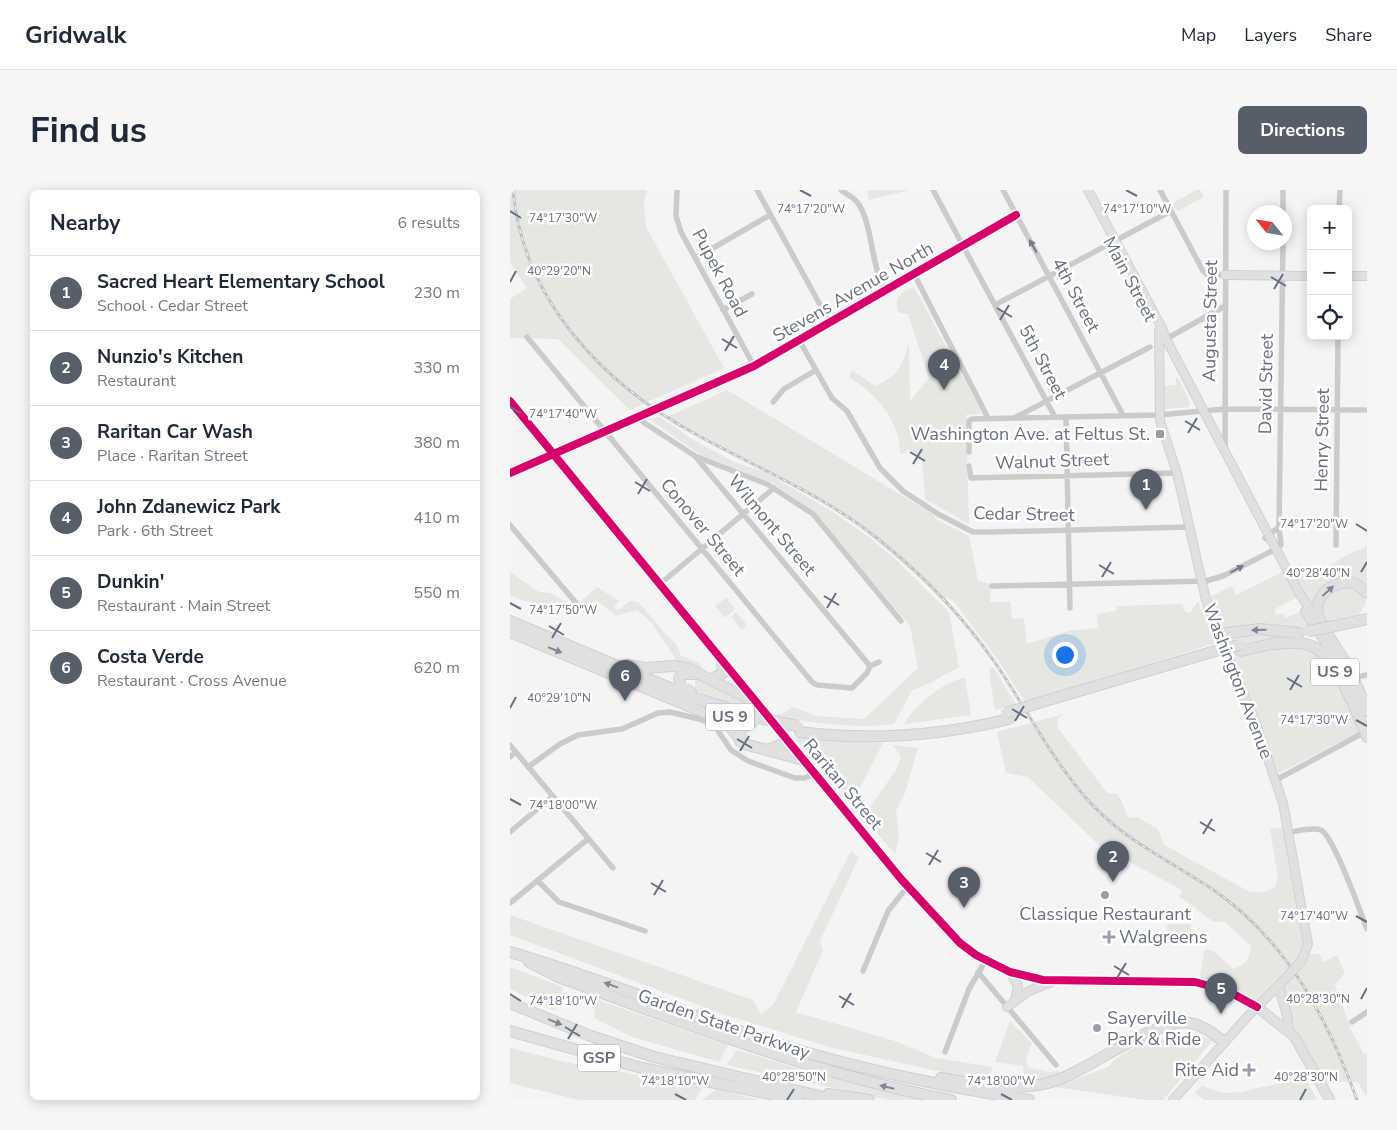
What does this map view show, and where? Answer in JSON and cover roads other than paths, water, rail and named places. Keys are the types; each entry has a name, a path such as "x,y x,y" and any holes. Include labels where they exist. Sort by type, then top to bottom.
{"highway":[{"name":"US 9","path":"1367,593 1360,585 1347,582 1332,586 1321,597 1317,608 1318,616 1353,678 1367,711"},
{"path":"1354,622 1367,609"},
{"path":"1336,629 1367,619"},
{"name":"US 9","path":"510,621 712,704 766,722 799,729 875,734 908,733 1007,716 1213,655 1306,634"},
{"path":"1274,644 1306,634 1367,626"},
{"path":"1218,630 1260,629 1306,634"},
{"name":"US 9","path":"510,632 692,706 752,722 766,722"},
{"name":"US 9","path":"1239,648 1274,644 1304,644 1322,652 1340,681 1366,732"},
{"path":"711,680 723,673 722,660"},
{"path":"609,661 640,668 680,666 757,703"},
{"path":"697,674 682,675 680,684 712,704"},
{"path":"692,706 725,721 740,741 750,746 804,760"},
{"path":"740,741 741,729 752,722"},
{"path":"767,750 790,744"},
{"path":"779,753 790,744"},
{"name":"Garden State Parkway","path":"510,953 560,966 763,1039 852,1064 945,1086 1029,1100"},
{"name":"Garden State Parkway","path":"510,953 556,976 756,1049 846,1077 952,1100"},
{"name":"GSP","path":"510,1003 604,1041 695,1068 734,1082"},
{"path":"852,1064 895,1068 984,1085 1022,1087 1062,1079 1168,1025 1194,1024 1209,1031 1224,1042"},
{"name":"GSP","path":"510,1031 592,1056 689,1078 734,1082 798,1095 836,1100"},
{"name":"GSP","path":"798,1095 869,1100"}],"main road":[{"name":"Main Street","path":"1083,190 1162,328 1267,536 1272,551 1287,574"},
{"name":"Main Street","path":"1088,190 1159,331 1166,339"},
{"path":"1225,275 1307,276"},
{"path":"1352,276 1367,276"},
{"name":"Washington Avenue","path":"1159,331 1160,421 1177,473 1208,606 1276,780 1290,832 1308,944 1302,960 1257,1007"},
{"path":"1159,349 1166,339"},
{"name":"Main Street","path":"1204,411 1205,422 1296,592 1344,673 1366,732"},
{"name":"Raritan Street","path":"554,455 790,744 908,886 960,944 1010,972 1036,979 1195,982 1228,991 1257,1007"},
{"name":"Main Street","path":"1296,592 1336,648"},
{"path":"1010,972 1018,986 1015,1000"},
{"path":"1007,1007 1032,989 1055,980"},
{"path":"1279,985 1282,1004 1289,1019 1288,1030"},
{"path":"1175,1098 1257,1007 1288,1030 1314,1068 1330,1100"}],"street":[{"name":"Pupek Road","path":"677,190 676,216 681,232 754,366"},
{"path":"757,190 828,321"},
{"path":"841,190 856,201 862,210 877,276 885,292"},
{"name":"5th Street","path":"933,190 1055,417"},
{"name":"4th Street","path":"1003,190 1123,415"},
{"path":"1160,190 1203,271 1208,275 1225,275"},
{"name":"Augusta Street","path":"1225,452 1226,190"},
{"path":"1284,190 1284,205"},
{"path":"1339,205 1340,190"},
{"path":"995,305 1171,211"},
{"path":"696,258 770,215"},
{"name":"Stevens Avenue North","path":"703,389 754,366 828,321 885,292 1016,215"},
{"name":"David Street","path":"1281,545 1279,527 1283,250"},
{"path":"914,274 988,418 1160,415 1225,409 1367,410"},
{"path":"723,310 752,294"},
{"path":"1166,339 1225,306"},
{"name":"Conover Street","path":"527,337 812,682 817,685 852,688 867,673 870,666"},
{"name":"Cedar Street","path":"799,340 832,398 848,411 880,468 903,490 938,514 973,532 1189,527"},
{"name":"Henry Street","path":"1336,545 1338,340"},
{"path":"1014,418 1150,347"},
{"path":"773,402 784,389 816,370"},
{"name":"Raritan Street","path":"510,401 554,455"},
{"path":"510,473 651,412"},
{"path":"1066,417 1068,585 1070,608"},
{"name":"Wilmont Street","path":"636,418 694,456 870,666"},
{"name":"Walnut Street","path":"969,452 969,421 972,419 988,418"},
{"path":"694,456 774,488 813,514 901,621"},
{"name":"Walnut Street","path":"969,466 971,478 1177,473"},
{"path":"660,584 703,550 774,488"},
{"path":"511,527 577,604"},
{"path":"1267,536 1279,527"},
{"path":"992,586 1201,582 1223,576 1272,551"},
{"path":"870,666 879,662"},
{"path":"1353,678 1367,675"},
{"path":"528,766 560,744 578,735 622,729 658,713 670,712 699,719 714,726 731,750 748,761 795,778 804,778 816,774"},
{"path":"1276,780 1366,732"},
{"path":"510,745 613,868"},
{"path":"510,758 516,752"},
{"path":"510,832 553,796"},
{"path":"1290,832 1317,829 1325,834 1335,850 1367,929"},
{"path":"510,903 588,839"},
{"path":"538,881 552,897 564,904 645,931"},
{"path":"863,971 888,911 896,898 908,886"},
{"path":"945,1052 969,989 986,960"},
{"path":"978,972 1056,1065"},
{"path":"1352,1022 1367,1012"}],"tunnel":[{"path":"651,412 703,389"}],"railway":[{"path":"513,190 520,230 533,268 551,303 574,336 601,365 631,392 699,436 793,484 838,511 882,542 929,584 984,647 1072,781 1099,812 1130,837 1215,891 1241,911 1284,958 1302,984 1333,1040 1357,1100"}],"place":[{"name":"John Zdanewicz Park","path":"944,390"},
{"name":"Washington Ave. at Feltus St.","path":"1160,434"},
{"name":"Sacred Heart Elementary School","path":"1146,510"},
{"name":"Costa Verde","path":"625,701"},
{"name":"Nunzio's Kitchen","path":"1113,882"},
{"name":"Classique Restaurant","path":"1105,895"},
{"name":"Raritan Car Wash","path":"964,908"},
{"name":"Walgreens","path":"1109,937"},
{"name":"Dunkin'","path":"1221,1014"},
{"name":"Sayerville Park & Ride","path":"1097,1028"},
{"name":"Rite Aid","path":"1249,1070"}]}
